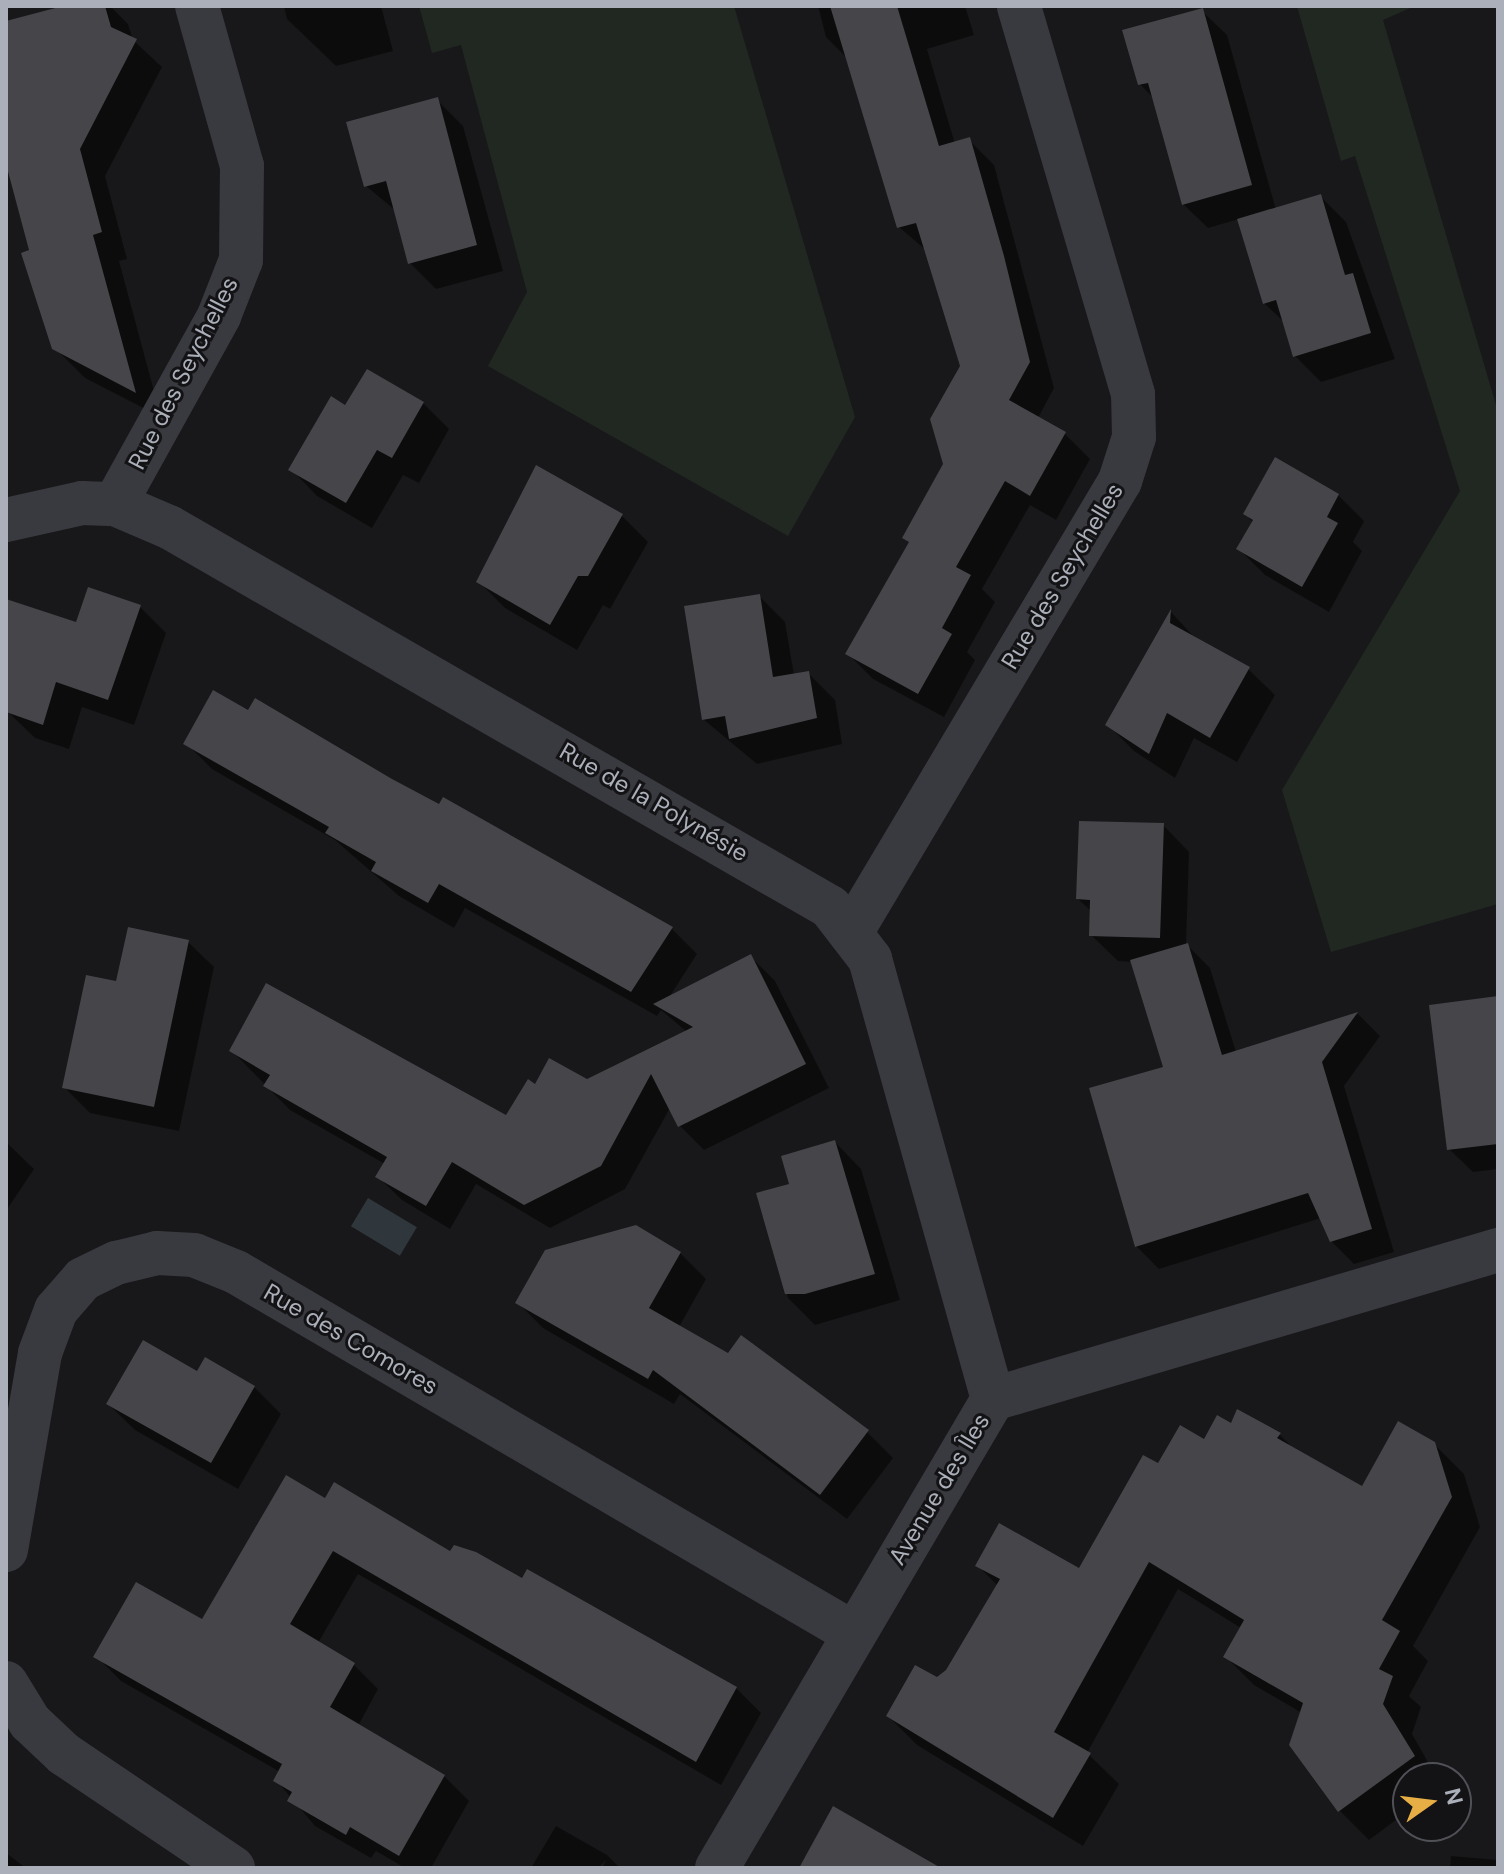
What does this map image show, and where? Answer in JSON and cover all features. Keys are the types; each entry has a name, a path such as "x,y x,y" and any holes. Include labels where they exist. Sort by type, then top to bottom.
{"street":[{"name":"Rue des Seychelles","path":"115,504 219,316 241,260 242,166 197,6"},
{"name":"Rue des Seychelles","path":"852,931 1120,481 1134,437 1133,394 1019,6"},
{"name":"Rue de la Polynésie","path":"6,520 82,503 115,504 169,527 794,882 830,907 852,931 870,959 993,1399"},
{"name":"Avenue des Îles","path":"717,1868 993,1399 1498,1250"},
{"name":"Rue des Comores","path":"6,1550 40,1353 56,1310 83,1279 116,1263 157,1253 194,1255 236,1272 853,1633"},
{"path":"6,1683 30,1722 64,1754 233,1868"}],"shaded area":[{"path":"419,6 734,6 855,417 788,536 488,366 527,292 461,45 432,53"},
{"path":"1297,6 1415,6 1383,20 1498,412 1498,904 1331,952 1282,790 1460,491 1355,156 1341,161"},
{"path":"368,1198 417,1227 400,1256 351,1226"}],"building":[{"path":"63,6 105,6 111,27 137,39 80,149 102,232 93,235 136,393 52,349 21,253 29,250 6,164 6,21"},
{"path":"830,6 897,6 939,146 970,137 1030,362 1009,400 1066,432 1030,496 1005,481 956,567 971,575 942,628 952,634 918,694 845,654 909,542 902,538 943,464 930,419 960,366 916,223 897,228"},
{"path":"1203,8 1252,185 1182,205 1148,83 1138,85 1122,30"},
{"path":"438,97 477,245 408,264 386,181 364,187 346,122"},
{"path":"1321,194 1345,275 1353,273 1371,333 1293,357 1276,300 1263,304 1237,219"},
{"path":"367,369 424,402 392,458 377,450 346,503 288,470 331,396 345,405"},
{"path":"1275,457 1339,494 1327,517 1338,523 1302,587 1236,549 1253,520 1243,514"},
{"path":"536,465 623,514 588,576 578,576 550,625 476,582"},
{"path":"88,587 141,605 108,700 56,682 43,725 6,712 6,599 76,622"},
{"path":"760,594 773,677 809,671 817,718 729,739 725,716 702,720 684,606"},
{"path":"1171,609 1170,623 1250,667 1210,738 1167,713 1149,754 1105,725"},
{"path":"213,690 248,710 255,698 392,779 439,804 443,797 673,927 631,992 439,884 428,903 371,871 376,862 325,833 329,827 183,744"},
{"path":"1079,821 1164,823 1160,938 1089,936 1090,900 1076,899"},
{"path":"128,927 189,940 154,1107 62,1088 86,975 116,981"},
{"path":"1188,943 1222,1055 1358,1012 1322,1062 1372,1229 1330,1242 1308,1193 1135,1247 1089,1088 1163,1067 1130,960"},
{"path":"751,954 806,1064 678,1127 651,1074 601,1166 524,1205 452,1162 426,1206 375,1177 387,1157 263,1086 270,1075 229,1051 266,983 506,1115 528,1079 535,1084 549,1058 587,1079 693,1027 653,1004"},
{"path":"1498,996 1498,1144 1447,1150 1429,1005"},
{"path":"835,1140 875,1274 805,1294 785,1294 756,1193 789,1184 781,1156"},
{"path":"636,1225 681,1252 649,1308 728,1353 741,1335 869,1430 820,1495 653,1370 648,1379 515,1303 545,1250"},
{"path":"143,1340 197,1371 205,1357 255,1386 211,1463 106,1404"},
{"path":"1237,1409 1281,1433 1277,1438 1362,1486 1398,1421 1435,1442 1452,1497 1382,1620 1400,1631 1379,1669 1393,1676 1383,1704 1415,1756 1407,1762 1392,1762 1392,1773 1338,1812 1289,1745 1303,1703 1223,1657 1244,1620 1149,1562 1054,1732 1091,1753 1053,1818 886,1716 915,1665 937,1677 946,1670 1000,1579 975,1566 999,1523 1079,1568 1143,1455 1158,1463 1180,1425 1204,1439 1217,1415 1231,1423"},
{"path":"286,1475 325,1498 334,1482 450,1551 454,1545 476,1552 522,1578 527,1569 737,1687 696,1762 333,1551 290,1624 355,1663 330,1707 445,1775 399,1856 350,1827 346,1835 287,1801 292,1792 273,1781 282,1764 93,1657 136,1582 202,1619"},
{"path":"833,1806 941,1868 799,1868"}]}
